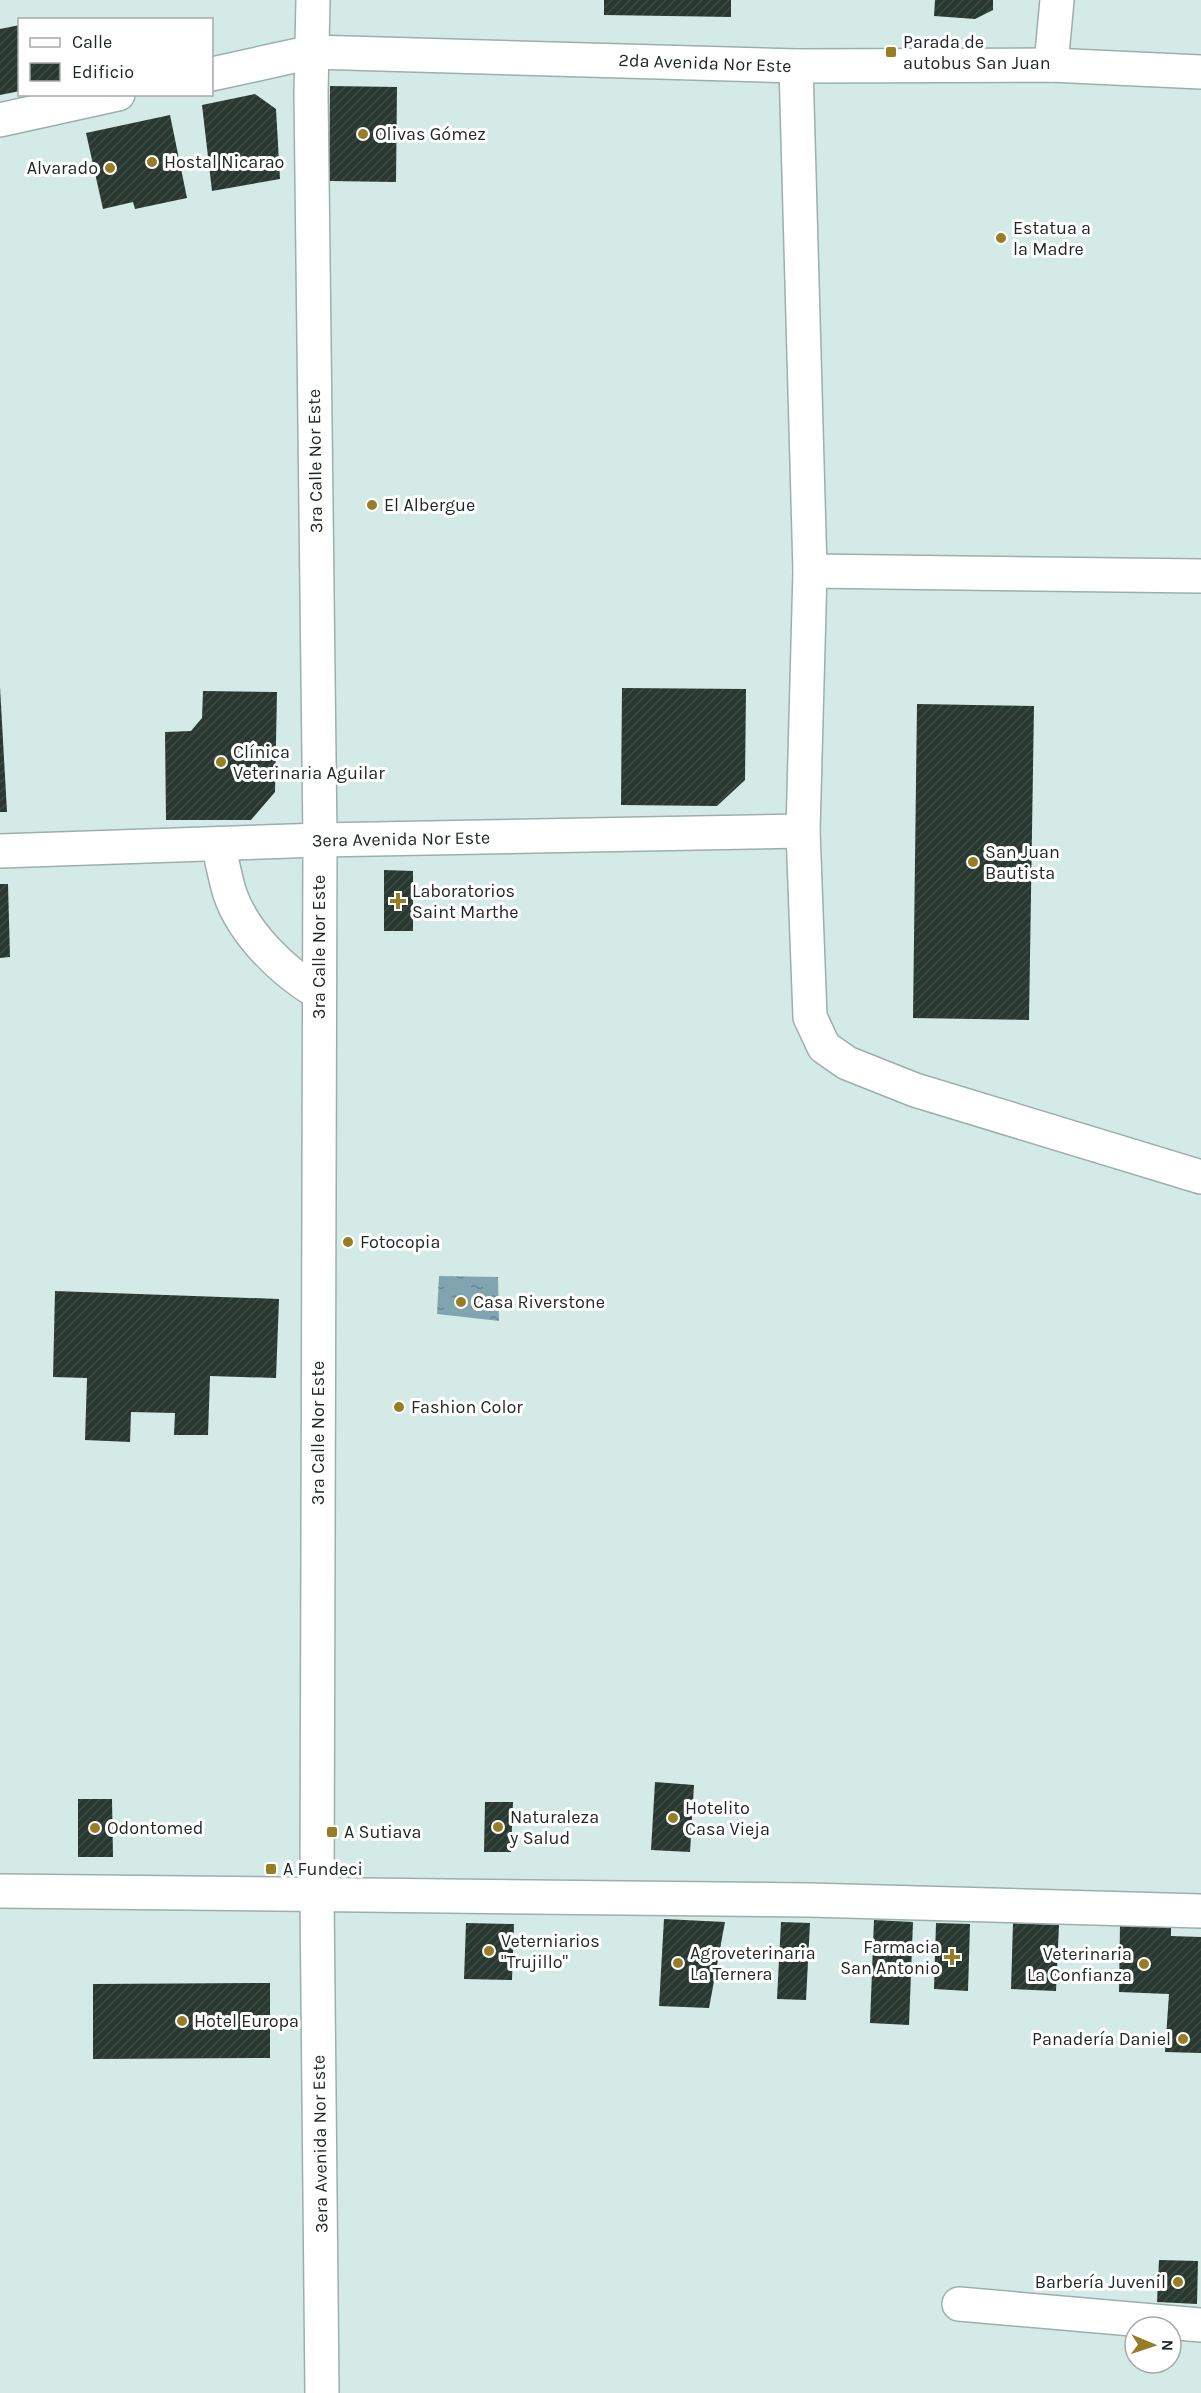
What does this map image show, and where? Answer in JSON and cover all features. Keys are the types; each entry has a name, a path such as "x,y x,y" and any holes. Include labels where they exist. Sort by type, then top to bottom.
{"street":[{"name":"3ra Calle Nor Este","path":"313,0 320,840 317,1895"},
{"path":"1052,65 1057,0"},
{"name":"2da Avenida Nor Este","path":"213,74 312,52 796,66 1052,65 1201,72"},
{"path":"796,66 810,571 803,831 810,1017 824,1047 847,1063 915,1090 1201,1177"},
{"path":"0,120 109,96"},
{"path":"810,571 1201,576"},
{"name":"3era Avenida Nor Este","path":"0,851 320,840 803,831"},
{"path":"218,844 231,895 247,927 298,981 319,993"},
{"path":"0,1891 809,1900 1201,1911"},
{"name":"3era Avenida Nor Este","path":"317,1895 322,2393"},
{"path":"959,2304 1201,2325"}],"water":[{"path":"439,1276 498,1277 499,1321 437,1314"}],"building":[{"path":"604,0 731,0 731,17 604,15"},
{"path":"935,0 993,0 993,10 975,19 934,16"},
{"path":"18,25 18,91 0,95 0,29"},
{"name":"Olivas Gómez","path":"330,86 397,87 396,182 329,181"},
{"path":"255,94 276,109 280,179 212,191 202,105"},
{"name":"Hostal Nicarao","path":"170,115 187,198 135,209 133,202 103,209 86,133"},
{"path":"0,687 7,812 0,812"},
{"path":"622,688 746,689 745,780 717,806 621,805"},
{"name":"Clínica Veterinaria Aguilar","path":"203,691 277,692 275,792 251,820 166,820 165,732 191,731 202,718"},
{"name":"San Juan Bautista","path":"917,704 1034,706 1029,1020 913,1018"},
{"name":"Laboratorios Saint Marthe","path":"384,870 413,871 413,931 384,931"},
{"path":"0,884 8,884 10,957 0,958"},
{"path":"55,1291 279,1299 276,1378 210,1376 208,1435 174,1435 175,1413 131,1412 130,1442 85,1440 87,1378 53,1377"},
{"name":"Hotelito Casa Vieja","path":"655,1782 694,1785 690,1852 651,1850"},
{"name":"Odontomed","path":"78,1799 112,1799 113,1857 78,1857"},
{"name":"Naturaleza y Salud","path":"485,1802 513,1802 511,1852 484,1852"},
{"path":"664,1919 725,1922 709,2008 659,2006"},
{"path":"874,1920 913,1922 909,2025 870,2023"},
{"path":"781,1922 810,1923 806,2000 777,1999"},
{"name":"Veterniarios \"Trujillo\"","path":"466,1923 514,1924 512,1980 464,1979"},
{"name":"Farmacia San Antonio","path":"936,1923 970,1924 968,1991 934,1989"},
{"path":"1013,1923 1059,1925 1056,1991 1011,1989"},
{"path":"1120,1924 1171,1925 1171,1936 1201,1937 1201,2053 1165,2052 1169,1994 1119,1992"},
{"name":"Hotel Europa","path":"270,1983 270,2058 93,2059 93,1984"},
{"name":"Barbería Juvenil","path":"1159,2260 1198,2261 1197,2304 1157,2302"}],"place":[{"name":"Parada de autobus San Juan","path":"891,52"},
{"name":"Olivas Gómez","path":"363,134"},
{"name":"Hostal Nicarao","path":"152,162"},
{"name":"Alvarado","path":"110,168"},
{"name":"Estatua a la Madre","path":"1001,238"},
{"name":"El Albergue","path":"372,505"},
{"name":"Clínica Veterinaria Aguilar","path":"221,762"},
{"name":"San Juan Bautista","path":"973,862"},
{"name":"Laboratorios Saint Marthe","path":"398,901"},
{"name":"Fotocopia","path":"348,1242"},
{"name":"Casa Riverstone","path":"461,1302"},
{"name":"Fashion Color","path":"399,1407"},
{"name":"Hotelito Casa Vieja","path":"673,1818"},
{"name":"Naturaleza y Salud","path":"498,1827"},
{"name":"Odontomed","path":"95,1828"},
{"name":"A Sutiava","path":"332,1832"},
{"name":"A Fundeci","path":"271,1869"},
{"name":"Veterniarios \"Trujillo\"","path":"489,1951"},
{"name":"Farmacia San Antonio","path":"952,1957"},
{"name":"Agroveterinaria La Ternera","path":"678,1963"},
{"name":"Veterinaria La Confianza","path":"1144,1964"},
{"name":"Hotel Europa","path":"182,2021"},
{"name":"Panadería Daniel","path":"1183,2039"},
{"name":"Barbería Juvenil","path":"1178,2282"}]}
